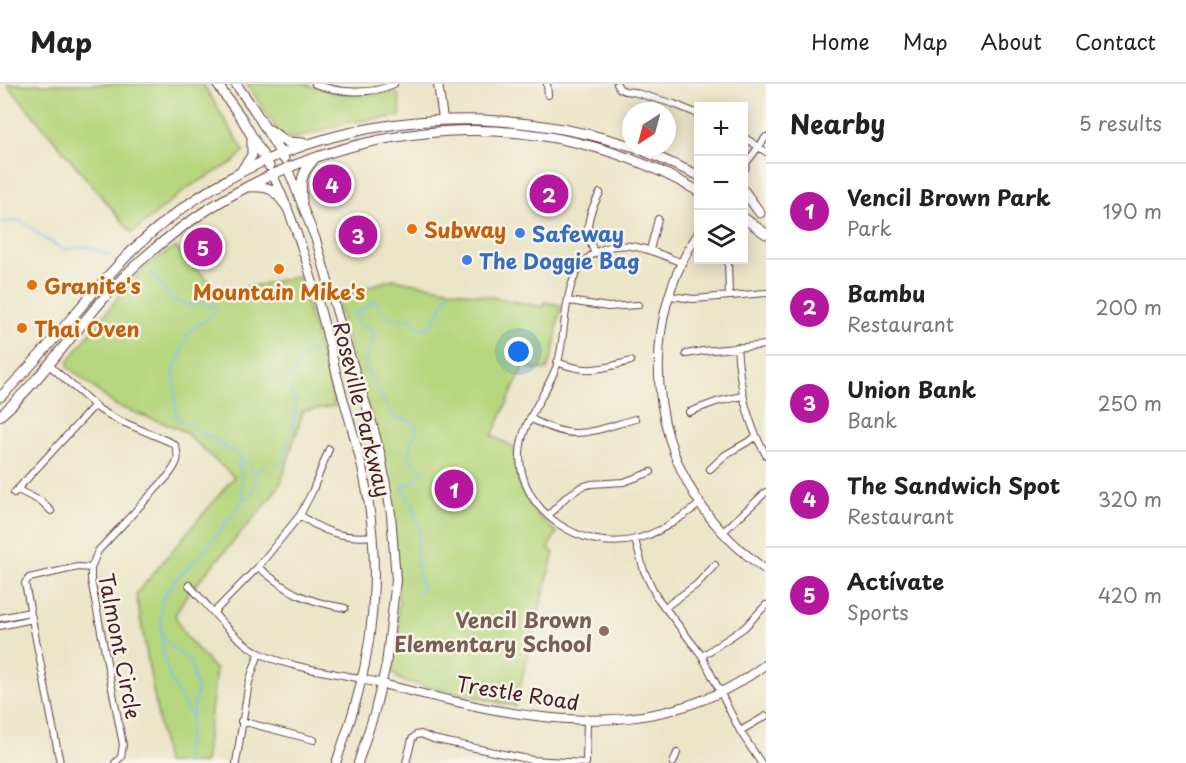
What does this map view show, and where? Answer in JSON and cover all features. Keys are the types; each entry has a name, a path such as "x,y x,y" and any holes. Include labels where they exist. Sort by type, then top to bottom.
{"main road":[{"name":"Roseville Parkway","path":"217,84 266,160 287,207 328,336 365,480 374,565 372,612 362,679 336,763"},
{"name":"Roseville Parkway","path":"236,84 265,125 281,154 302,202 316,240 370,416 386,483 393,533 396,580 386,665 358,763"},
{"path":"438,84 443,119"},
{"path":"0,397 39,357 103,280 152,233 192,202 266,160 309,143 368,128 443,119 485,119 534,123 569,129 622,143"},
{"path":"446,131 454,125 485,119"},
{"path":"265,125 286,142 309,143"},
{"path":"0,416 49,365 108,293 146,256 200,213 273,173 316,156 394,137 446,131 510,132 582,144 629,159 694,189"},
{"path":"239,174 252,155 251,134"},
{"path":"302,202 301,178 316,156"},
{"path":"656,156 694,173"},
{"path":"245,187 265,186 273,189 287,207"},
{"path":"748,196 763,215"},
{"path":"748,204 763,215"},
{"path":"748,223 766,234"},
{"path":"694,243 682,263 663,321 658,376 666,427 676,459 700,504 723,532 766,570"},
{"path":"49,365 47,361 49,355 76,322 77,312"},
{"name":"Trestle Road","path":"362,679 523,715 553,720 587,721 626,719 687,705 721,693 766,664"}],"street":[{"path":"315,84 351,92 380,89 394,84"},
{"path":"547,84 548,95"},
{"path":"617,84 625,91 651,97 694,112"},
{"path":"748,160 766,137"},
{"path":"748,140 766,152"},
{"path":"595,253 590,243 588,224 592,207 600,193"},
{"path":"650,250 658,219"},
{"path":"682,263 650,250 621,246 605,248 581,265 575,274 558,362 530,418 521,442 521,465 532,497 548,516 569,530 596,539 621,542 635,540 658,531 700,504"},
{"path":"728,264 729,296"},
{"path":"670,296 686,300 766,293"},
{"path":"569,301 608,307 638,305"},
{"path":"686,354 766,345"},
{"path":"737,347 742,396 756,437 766,455"},
{"path":"558,362 580,370 592,370 631,361"},
{"path":"49,365 83,393 94,406 118,420 170,442 175,446 178,456 168,476 98,551 92,568"},
{"path":"689,412 742,396"},
{"path":"51,511 42,502 16,491 94,406"},
{"path":"530,418 549,428 568,434 592,431 635,419"},
{"path":"710,470 725,455 756,437"},
{"path":"214,612 258,567 300,515 329,449"},
{"path":"548,516 565,498 581,487 591,484 624,482 651,472"},
{"path":"723,532 766,492"},
{"path":"300,515 317,528 331,534 372,536"},
{"path":"635,540 644,571 664,608 702,657 740,731 761,763"},
{"path":"664,608 696,585 715,565"},
{"name":"Talmont Circle","path":"60,763 24,587 29,578 78,567 92,568 92,580 123,745 121,757 115,763"},
{"path":"258,567 300,597 345,608"},
{"path":"189,585 236,635 259,653 285,662 362,679"},
{"path":"702,657 744,628 766,605"},
{"path":"0,618 31,616"},
{"path":"0,626 31,616"},
{"path":"236,763 249,682 259,653"},
{"path":"740,731 766,716"},
{"path":"241,721 314,740"},
{"path":"406,763 412,739 421,734 433,739 516,758 585,763 587,721"},
{"path":"673,763 677,753"}],"green space":[{"path":"7,84 203,84 244,151 234,162 189,187 132,233"},
{"path":"247,84 305,84 333,93 350,95 395,92 399,97 401,116 349,122 293,139 285,138 279,133"},
{"path":"175,247 221,293 299,276 335,406 303,411 281,483 266,504 186,596 175,615 185,635 216,670 205,763 166,763 136,594 234,477 182,430 115,405 68,367 69,360 124,290 151,262"},
{"path":"393,279 544,307 544,302 561,305 553,353 547,370 523,368 492,436 514,447 516,473 524,495 537,515 557,532 548,548 554,552 515,706 403,681 396,677 391,666 399,603 393,521 336,296"}],"waterway":[{"path":"0,222 22,221 42,237 65,250 86,246 110,256"},
{"path":"147,268 173,300 190,306 200,303 217,307 212,317 195,326 188,334 174,371 176,417 239,455 243,492 242,503 197,559 176,579 161,601 161,630 169,645 190,661 197,689 184,763"},
{"path":"352,312 361,311 375,300 389,317 411,319 419,328 428,327 433,323 450,291"},
{"path":"356,311 360,328 368,326 375,334 366,356 366,369 393,418 411,422 417,431 410,443 409,459 424,471 409,485 405,484 402,488 414,505 418,525 417,558 421,594"},
{"path":"278,467 287,446 296,409 291,388 293,373 299,361 316,350"},
{"path":"239,456 255,474 256,479 250,497 242,499"},
{"path":"256,472 268,467"},
{"path":"161,631 164,656 170,677 192,718"}],"place":[{"name":"The Sandwich Spot","path":"332,184"},
{"name":"Bambu","path":"549,194"},
{"name":"Subway","path":"412,229"},
{"name":"Safeway","path":"520,233"},
{"name":"Union Bank","path":"358,235"},
{"name":"Actívate","path":"203,247"},
{"name":"The Doggie Bag","path":"467,260"},
{"name":"Mountain Mike's","path":"279,269"},
{"name":"Granite's","path":"32,285"},
{"name":"Thai Oven","path":"22,328"},
{"name":"Vencil Brown Park","path":"454,489"},
{"name":"Vencil Brown Elementary School","path":"604,631"}]}
